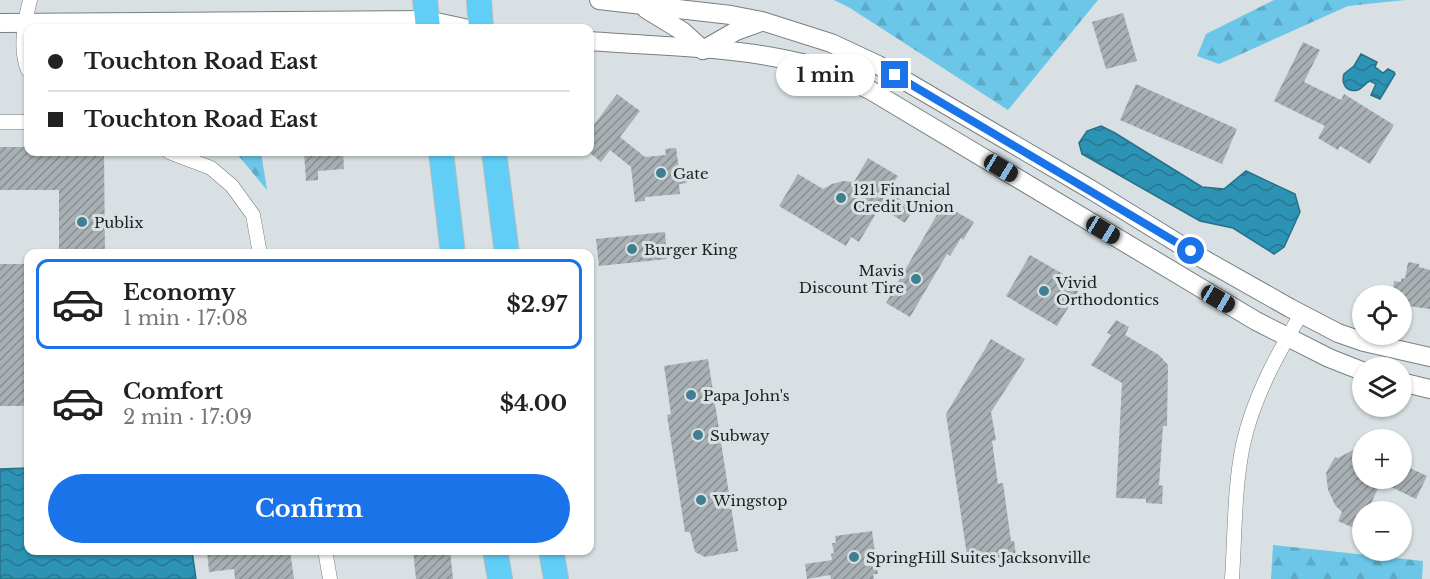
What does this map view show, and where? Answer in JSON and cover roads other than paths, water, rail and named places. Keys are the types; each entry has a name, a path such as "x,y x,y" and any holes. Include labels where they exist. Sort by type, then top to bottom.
{"highway":[{"path":"479,0 481,24"},
{"path":"441,156 452,249"},
{"path":"495,156 506,249"},
{"path":"496,555 500,579"},
{"path":"552,555 556,579"}],"street":[{"path":"25,22 31,0"},
{"path":"31,0 45,24"},
{"path":"599,0 731,15 762,21 831,43 878,64 1205,260 1301,314 1338,333 1430,357"},
{"path":"640,5 682,32 704,50"},
{"path":"88,24 427,16 452,24"},
{"path":"704,50 736,31 762,21"},
{"path":"0,23 39,24"},
{"path":"594,41 771,57 831,72 870,90 1218,299 1287,338 1352,367"},
{"path":"0,122 24,122"},
{"path":"1018,179 1033,155"},
{"path":"180,156 211,168 232,186 253,215 259,249"},
{"path":"1233,579 1238,472 1243,444 1261,389 1301,314"},
{"path":"1412,385 1430,389"},
{"path":"326,555 330,579"}],"water":[{"path":"1361,54 1377,62 1375,67 1383,73 1388,69 1395,74 1380,99 1371,95 1376,84 1370,81 1354,91 1348,89 1344,84 1344,74 1354,66"},
{"path":"1101,126 1202,187 1224,189 1246,171 1295,194 1300,212 1284,247 1274,254 1233,228 1200,221 1082,154 1079,143 1087,131"},
{"path":"24,468 24,555 193,555 196,579 0,579 0,469"}],"place":[{"name":"Gate","path":"661,173"},
{"name":"121 Financial Credit Union","path":"841,198"},
{"name":"Publix","path":"82,222"},
{"name":"Burger King","path":"632,249"},
{"name":"Mavis Discount Tire","path":"916,279"},
{"name":"Vivid Orthodontics","path":"1044,291"},
{"name":"Papa John's","path":"691,395"},
{"name":"Subway","path":"698,435"},
{"name":"Wingstop","path":"701,500"},
{"name":"SpringHill Suites Jacksonville","path":"854,557"}]}
